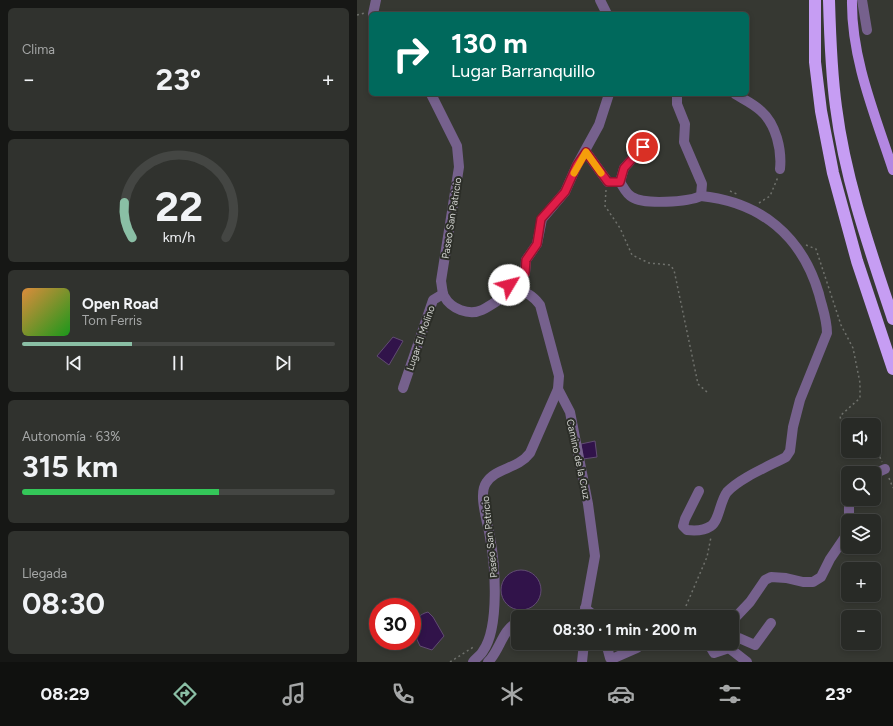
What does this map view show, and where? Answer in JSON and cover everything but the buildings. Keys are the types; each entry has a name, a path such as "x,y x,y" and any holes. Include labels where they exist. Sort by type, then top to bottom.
{"highway":[{"path":"815,0 815,62 821,111 833,173 857,261 893,369"},
{"path":"829,0 830,60 836,108 848,168 873,258 893,318"}],"main road":[{"path":"852,0 853,25 863,77 893,170"}],"street":[{"path":"373,12 376,0"},
{"path":"600,0 606,12"},
{"path":"862,0 867,30"},
{"name":"Paseo San Patricio","path":"432,96 457,146 459,167 441,281 443,294"},
{"path":"443,294 457,309 468,313 481,311 507,293 509,285 525,273 526,260 537,244 541,219 565,192 577,165 586,152 599,125 608,96"},
{"path":"677,96 677,104 685,124 684,142 702,184 701,196"},
{"path":"738,96 762,111 771,125 779,144 780,169"},
{"path":"643,147 624,168 620,182 625,192 639,200 681,202 701,196 719,198 754,210 791,238 813,274 827,322 827,333 800,400 793,427 790,451 786,457 737,484 727,492 721,503 714,523 710,527 695,531 687,530 683,526 685,519 699,491"},
{"path":"586,152 608,182 620,182"},
{"name":"Camino de la Cruz","path":"507,293 521,291 533,295 541,305 559,376 558,390 570,412 588,504 595,556 586,610"},
{"name":"Lugar El Molino","path":"403,388 433,300 443,294"},
{"name":"Paseo San Patricio","path":"473,662 484,650 490,636 494,608 494,577 491,537 483,499 485,484 495,473 524,461 530,453 558,390"},
{"path":"881,471 885,469"},
{"path":"739,614 750,602 765,580 771,577 813,582 821,577 830,559 841,543"},
{"path":"739,638 755,645 771,623"},
{"path":"488,662 495,656 511,627"},
{"path":"583,662 584,650"},
{"path":"608,650 610,658 614,658 632,650"},
{"path":"712,650 714,654 724,650"},
{"path":"732,650 747,662"}],"path":[{"path":"756,203 762,203 770,196 777,181 780,169"},
{"path":"608,182 605,196 605,206 608,213 620,228 632,255 649,263 670,265 674,270 698,384 707,392"},
{"path":"726,191 742,196"},
{"path":"796,246 809,245 816,249 841,325 853,348 860,383 860,398 845,410 841,418"},
{"path":"684,610 707,557 711,534 710,527"},
{"path":"450,662 476,645"}],"shaded area":[{"path":"393,337 403,341 389,365 377,356"},
{"path":"595,441 597,457 583,459 581,444"},
{"path":"521,570 535,576 540,586 540,594 535,604 521,610 507,604 501,590 507,576"},
{"path":"428,612 433,617 444,636 432,650 421,646 422,614"}],"slow traffic":[{"path":"574,173 577,165 586,152 601,173"}],"route":[{"path":"509,285 525,273 526,260 537,244 541,219 557,203 565,192 577,165 586,152 608,182 620,182 624,168 643,147"}]}
